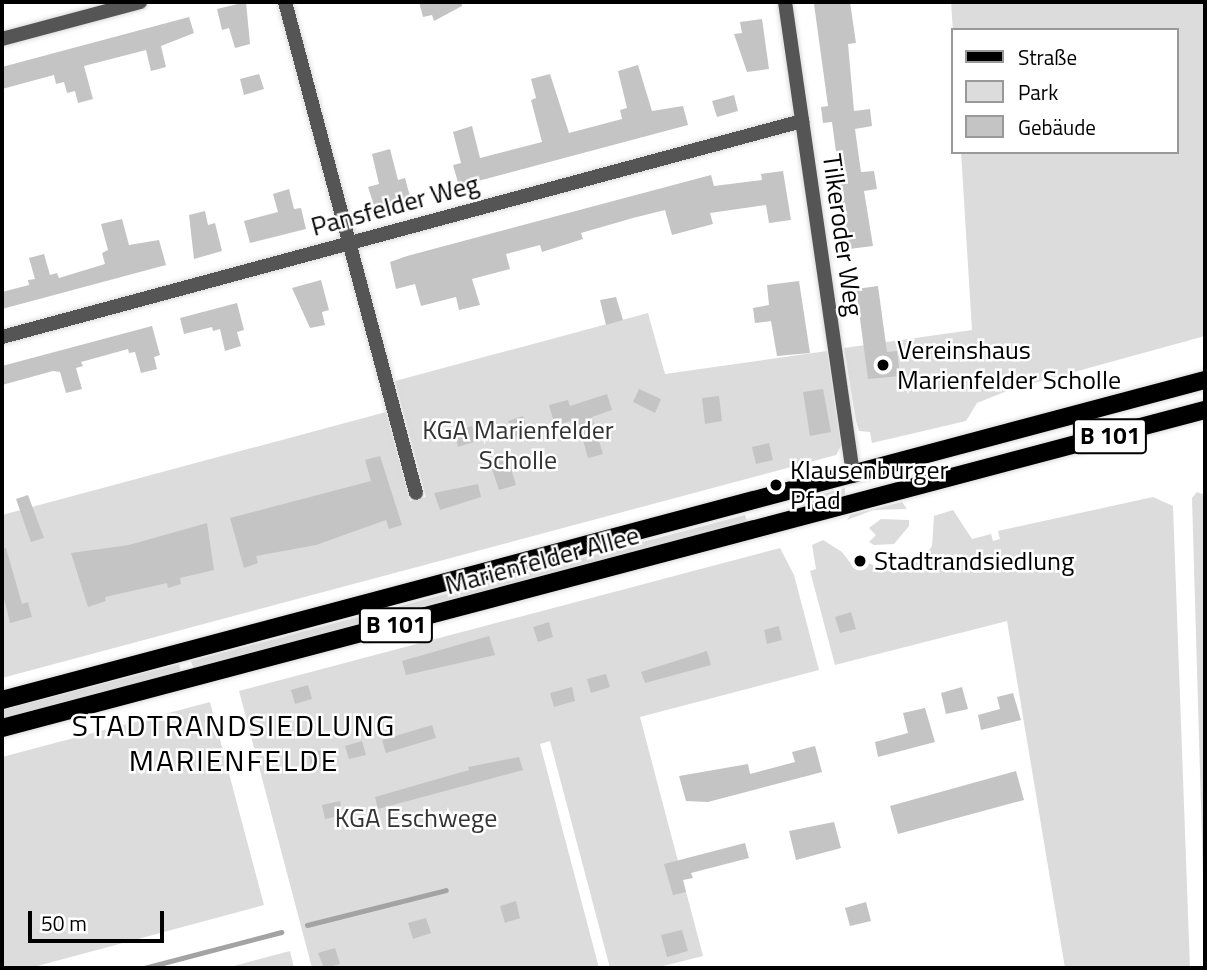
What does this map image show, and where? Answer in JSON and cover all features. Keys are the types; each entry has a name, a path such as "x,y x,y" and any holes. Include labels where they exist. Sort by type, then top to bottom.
{"main road":[{"name":"Marienfelder Allee","path":"2,700 853,476 1205,380"},
{"name":"Marienfelder Allee","path":"2,729 1205,410"}],"street":[{"path":"2,39 140,2"},
{"path":"285,2 416,493"},
{"name":"Tilkeroder Weg","path":"785,2 853,476"},
{"name":"Pansfelder Weg","path":"2,337 802,121"}],"green space":[{"path":"951,2 1205,2 1205,336 1012,389 977,403 966,421 872,443 870,432 859,431 856,421 844,348 972,330 961,154 1179,154 1179,28 953,28"},
{"name":"KGA Marienfelder Scholle","path":"648,313 665,374 827,351 841,446 836,455 2,678 2,515 386,412 410,501 426,497 395,381"},
{"path":"934,464 937,473 918,479 912,474"},
{"path":"845,488 845,497 798,507 817,495"},
{"path":"1197,492 1205,495 1205,944 1192,498"},
{"path":"1153,497 1173,506 1190,968 1065,968 1007,621 835,665 810,571 816,569 812,545 823,540 842,552 855,569 863,561 894,573 922,560 932,546 934,516 953,510 972,539 991,534 993,541 1000,539 998,531"},
{"path":"902,502 907,509 873,510 847,520 850,515"},
{"path":"745,515 748,524 194,670 191,661"},
{"path":"881,519 909,520 909,526 894,544 874,545 869,542 876,535 869,528"},
{"name":"KGA Eschwege","path":"780,548 794,575 819,670 640,717 703,956 655,968 610,968 550,741 540,744 599,968 312,968 239,691"},
{"path":"179,664 181,673 2,720 2,710"},
{"path":"210,702 264,905 30,968 2,968 2,757"},
{"path":"290,951 294,968 226,968"}],"building":[{"path":"246,2 250,44 235,48 229,28 222,30 217,9"},
{"path":"419,2 462,2 462,6 434,21 432,15 423,17"},
{"path":"850,2 856,43 848,44 854,111 870,109 872,126 855,129 861,172 874,171 877,189 864,191 873,246 849,249 832,122 823,123 821,107 828,106 814,4"},
{"path":"189,17 194,33 161,46 166,67 151,71 146,50 84,66 93,99 78,103 75,91 67,93 64,82 56,84 54,75 2,89 2,67"},
{"path":"762,19 769,69 747,72 734,34 742,33 740,22"},
{"path":"638,65 652,111 683,106 688,125 459,186 453,165 461,163 453,132 472,126 480,158 542,142 531,100 536,98 531,79 550,74 569,133 622,119 620,110 627,108 618,71"},
{"path":"259,74 264,89 244,95 240,79"},
{"path":"734,95 738,111 717,117 712,101"},
{"path":"390,149 398,180 405,178 411,200 375,209 368,187 379,184 372,154"},
{"path":"783,171 791,220 769,223 766,205 710,213 713,224 672,235 665,210 581,233 583,239 542,252 540,245 506,254 510,269 472,279 480,305 459,310 456,297 421,306 415,284 396,289 390,262 407,256 711,175 714,186 762,180 761,174"},
{"path":"289,189 294,209 301,208 306,229 250,243 244,221 278,212 273,194"},
{"path":"205,211 208,225 215,223 222,251 194,259 189,215"},
{"path":"122,219 129,245 159,240 166,265 2,309 2,292 29,285 28,280 35,279 29,258 44,254 50,275 57,273 59,278 105,264 102,253 108,250 101,224"},
{"path":"321,280 329,310 322,312 325,325 310,328 292,288"},
{"path":"799,281 810,353 777,356 771,321 755,323 753,308 769,305 767,285"},
{"path":"878,286 887,352 897,351 900,376 868,379 856,289"},
{"path":"616,297 623,320 606,325 600,300"},
{"path":"237,303 244,330 237,332 241,346 225,351 220,329 213,331 212,327 184,334 180,318"},
{"path":"152,326 160,355 154,357 157,369 141,373 135,352 129,353 128,349 81,362 83,366 76,368 82,389 66,393 60,372 53,371 2,385 2,366"},
{"path":"639,389 661,399 655,413 633,402"},
{"path":"823,389 831,432 810,436 803,392"},
{"path":"607,394 612,410 592,417 603,454 588,458 577,419 555,426 549,405 568,400 570,406"},
{"path":"719,396 722,421 705,424 702,398"},
{"path":"523,416 528,433 513,438 508,421"},
{"path":"472,426 477,441 458,447 454,431"},
{"path":"769,443 773,460 756,464 752,447"},
{"path":"380,456 402,525 389,529 386,520 316,545 256,556 258,563 244,568 230,518 371,481 365,460"},
{"path":"508,458 516,485 499,490 490,463"},
{"path":"478,484 481,497 440,510 434,493"},
{"path":"28,495 44,538 31,542 16,499"},
{"path":"207,523 214,570 180,578 181,584 168,588 167,583 105,597 106,601 88,607 71,553 129,545"},
{"path":"6,548 22,604 28,602 32,617 10,623 2,590 2,549"},
{"path":"851,612 856,629 840,633 835,617"},
{"path":"549,622 553,637 538,642 533,627"},
{"path":"779,626 782,640 767,644 764,630"},
{"path":"489,636 495,655 406,675 402,661"},
{"path":"707,651 711,665 645,683 641,672"},
{"path":"606,674 610,687 591,693 587,679"},
{"path":"308,685 312,699 295,704 291,690"},
{"path":"572,687 575,701 554,707 550,693"},
{"path":"962,687 968,709 946,714 941,693"},
{"path":"1013,693 1021,720 981,730 978,715 1000,709 997,697"},
{"path":"925,708 935,742 878,757 875,742 908,733 903,713"},
{"path":"432,725 436,738 386,753 382,740"},
{"path":"362,741 366,755 349,759 345,746"},
{"path":"815,746 822,772 708,802 686,801 679,776 748,764 750,774 795,762 792,752"},
{"path":"322,750 326,765 312,769 308,754"},
{"path":"519,757 523,770 378,809 375,797 469,770 468,767"},
{"path":"1016,771 1024,800 898,834 890,806"},
{"path":"340,801 343,815 325,819 322,805"},
{"path":"834,822 841,848 796,860 789,831"},
{"path":"745,843 749,858 691,873 693,878 683,880 686,892 673,895 664,864"},
{"path":"516,901 520,918 505,923 500,906"},
{"path":"866,902 871,921 850,926 845,908"},
{"path":"426,918 431,933 413,939 408,923"},
{"path":"682,930 688,951 667,957 661,935"},
{"path":"335,948 340,964 324,968 318,953"}],"waterway":[{"path":"307,925 446,890"},
{"path":"144,968 281,932"}],"place":[{"name":"Vereinshaus Marienfelder Scholle","path":"883,365"},
{"name":"Klausenburger Pfad","path":"776,485"},
{"name":"Stadtrandsiedlung","path":"860,561"}],"district":[{"name":"STADTRANDSIEDLUNG MARIENFELDE","path":"234,742"}]}
